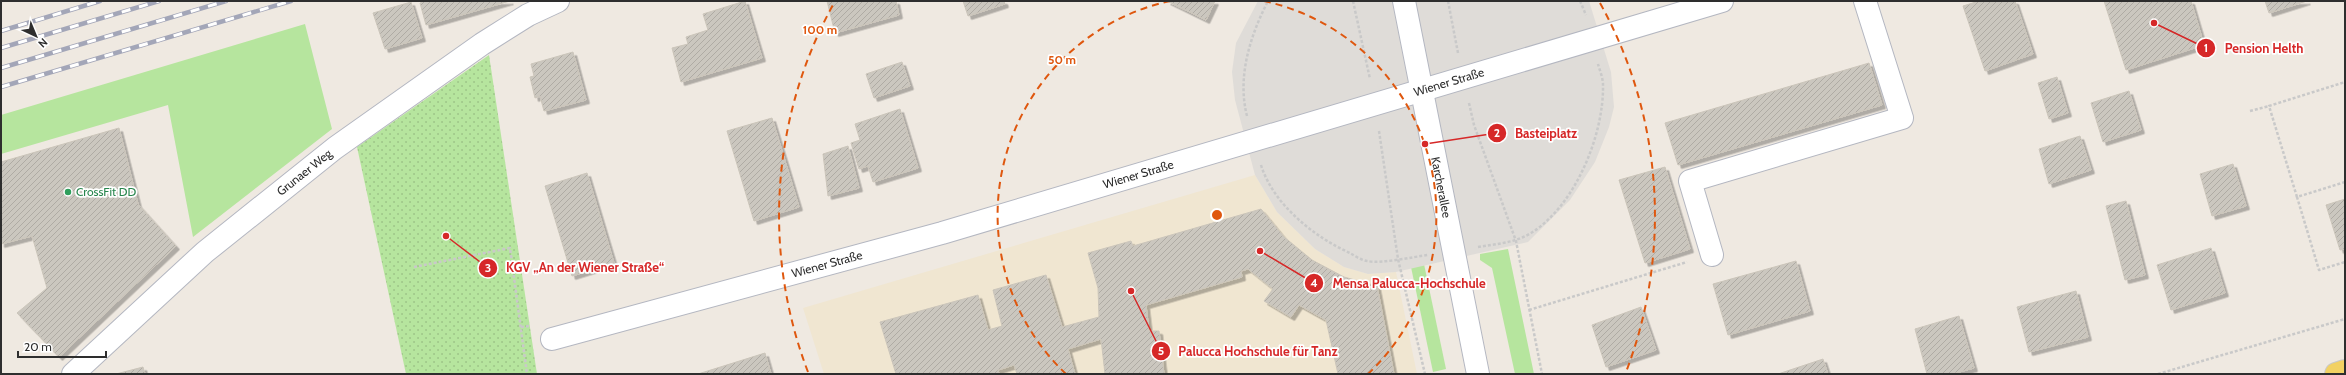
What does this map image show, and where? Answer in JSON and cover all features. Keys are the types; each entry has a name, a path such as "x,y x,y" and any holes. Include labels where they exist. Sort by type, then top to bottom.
{"main road":[{"path":"2336,374 2345,371"}],"street":[{"name":"Grunaer Weg","path":"73,374 243,220 335,148 404,98 528,15 558,1"},
{"name":"Karcherallee","path":"1404,1 1478,374"},
{"name":"Wiener Straße","path":"552,338 942,233 1722,1"},
{"path":"1712,255 1690,181 1902,118 1865,1"}],"path":[{"path":"1268,1 1254,27 1245,65 1244,103 1253,140 1264,173 1282,202 1307,227 1335,247 1367,261 1398,259 1454,252 1516,241 1532,232 1554,213 1582,175 1598,131 1603,84 1584,7 1580,1"},
{"path":"1353,1 1366,60"},
{"path":"1448,1 1453,25"},
{"path":"2250,111 2345,82"},
{"path":"2269,106 2319,270 2345,262"},
{"path":"1474,125 1516,241 1542,374"},
{"path":"1382,152 1398,259 1425,374"},
{"path":"2297,197 2345,182"},
{"path":"414,267 510,248 527,374"},
{"path":"1529,310 1712,255"},
{"path":"2158,374 2345,319"}],"shaded area":[{"path":"1258,1 1589,1 1611,72 1614,107 1609,127 1595,162 1570,200 1528,242 1396,272 1368,274 1344,267 1315,249 1277,212 1255,175 1235,100 1232,72 1236,43"},
{"path":"1255,175 1277,212 1315,249 1344,267 1368,274 1396,272 1417,374 824,374 803,308"}],"green space":[{"path":"305,24 332,129 193,237 168,105 1,154 1,115"},
{"path":"489,55 537,374 406,374 357,147"},
{"path":"1508,249 1534,374 1515,374 1492,268 1480,260 1480,254"},
{"path":"1424,264 1446,369 1433,372 1411,267"}],"building":[{"path":"425,1 510,1 426,25 420,3"},
{"path":"745,1 762,58 681,82 672,48 688,44 686,37 708,30 703,14"},
{"path":"827,1 896,1 899,15 835,33"},
{"path":"963,1 1004,1 1005,4 968,16"},
{"path":"1167,1 1215,1 1206,20"},
{"path":"1979,1 2015,1 2033,54 1985,71 1963,6"},
{"path":"2104,1 2191,1 2204,45 2126,70"},
{"path":"2265,1 2307,1 2269,13"},
{"path":"411,2 422,38 385,49 373,13"},
{"path":"573,52 586,100 544,111 540,96 535,98 530,77 534,76 531,64"},
{"path":"902,62 910,86 874,98 866,74"},
{"path":"1869,63 1882,105 1678,165 1665,123"},
{"path":"2057,77 2068,113 2049,119 2038,83"},
{"path":"2129,91 2141,130 2103,142 2091,103"},
{"path":"900,109 918,168 873,182 868,166 859,169 851,143 860,140 855,124"},
{"path":"772,118 799,207 754,221 727,131"},
{"path":"119,128 138,204 176,246 59,357 17,313 47,288 32,236 1,244 1,162"},
{"path":"2080,136 2091,170 2049,184 2039,149"},
{"path":"848,146 859,188 828,196 823,154"},
{"path":"2233,164 2246,206 2212,216 2200,174"},
{"path":"1665,167 1690,249 1645,263 1619,180"},
{"path":"587,173 614,263 572,276 545,186"},
{"path":"2345,199 2345,249 2340,250 2326,205"},
{"path":"2126,201 2145,275 2125,280 2106,206"},
{"path":"1261,209 1284,237 1312,260 1344,277 1377,286 1394,374 1338,374 1326,320 1299,305 1291,317 1264,301 1273,289 1248,269 1241,271 1242,277 1146,305 1149,331 1159,331 1164,374 1105,374 1101,339 1068,349 1075,374 1017,374 1014,365 998,370 999,374 896,374 880,322 978,295 988,330 1002,326 993,290 1046,275 1062,327 1099,317 1098,288 1088,253 1131,241 1133,246"},
{"path":"2211,248 2225,293 2171,310 2157,265"},
{"path":"1796,261 1810,311 1728,335 1713,284"},
{"path":"2076,291 2088,337 2029,352 2017,307"},
{"path":"1641,307 1656,350 1606,367 1592,325"},
{"path":"1959,316 1974,368 1952,374 1927,374 1915,329"},
{"path":"765,353 771,374 698,374"},
{"path":"1823,359 1828,374 1778,374"},
{"path":"143,367 145,374 116,374"}],"railway":[{"path":"1,31 100,1"},
{"path":"1,48 159,1"},
{"path":"1,68 226,1"},
{"path":"1,87 291,1"}],"place":[{"name":"Pension Helth","path":"2154,23"},
{"name":"Basteiplatz","path":"1425,144"},
{"name":"CrossFit DD","path":"68,192"},
{"name":"KGV „An der Wiener Straße“","path":"446,236"},
{"name":"Mensa Palucca-Hochschule","path":"1260,251"},
{"name":"Palucca Hochschule für Tanz","path":"1131,291"}]}
